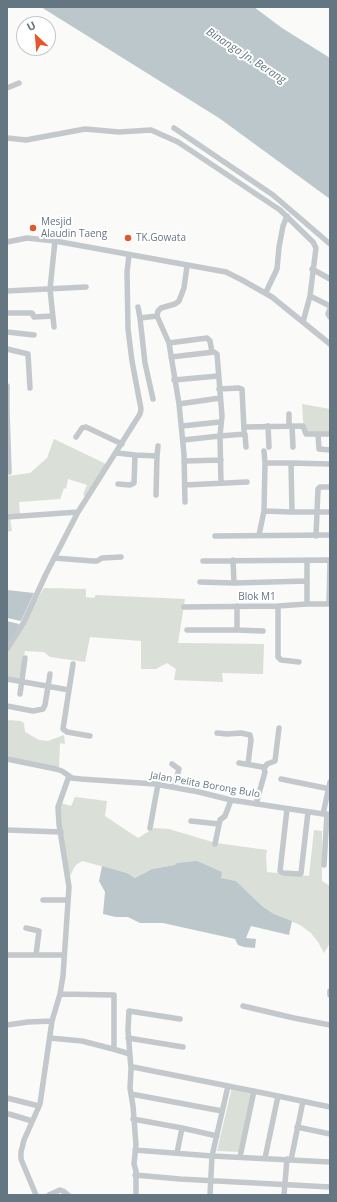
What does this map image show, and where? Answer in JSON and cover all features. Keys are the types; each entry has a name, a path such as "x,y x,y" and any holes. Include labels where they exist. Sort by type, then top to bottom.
{"street":[{"path":"7,88 19,83"},
{"path":"174,128 272,195 330,244"},
{"path":"7,138 32,140 85,129 119,132 151,130 178,142 280,210 313,242 316,248 312,270 310,296 303,322"},
{"path":"266,292 277,268 282,232 287,216"},
{"path":"308,225 311,236 310,239"},
{"path":"7,242 27,238 55,241 226,272 266,292 330,344"},
{"path":"54,327 50,289 55,241"},
{"path":"7,649 24,622 54,558 78,512 136,423 140,414 141,409 128,329 127,272 129,255"},
{"path":"185,502 184,440 179,404 169,343 157,316 158,311 161,308 175,304 179,301 184,288 187,266"},
{"path":"312,270 330,279"},
{"path":"7,291 86,288"},
{"path":"310,296 330,306"},
{"path":"138,307 145,364 153,399"},
{"path":"330,309 328,314 330,317"},
{"path":"7,314 32,314 34,317 53,316"},
{"path":"140,318 157,316"},
{"path":"7,332 34,335"},
{"path":"169,343 207,338 210,341 212,352"},
{"path":"7,350 28,354 30,388"},
{"path":"171,357 212,352 217,354 222,416 220,422 221,483"},
{"path":"174,380 218,376"},
{"path":"7,386 9,472"},
{"path":"219,388 239,388 242,390 246,447"},
{"path":"179,404 220,398"},
{"path":"289,414 293,447"},
{"path":"182,426 220,422"},
{"path":"268,426 269,447"},
{"path":"76,437 82,428 86,427 122,444"},
{"path":"244,427 303,427 306,434 330,434"},
{"path":"184,440 244,434"},
{"path":"318,434 319,449 330,450"},
{"path":"156,495 158,446"},
{"path":"259,535 264,511 264,451"},
{"path":"117,453 157,456"},
{"path":"118,484 130,485 134,483 135,455"},
{"path":"185,461 221,460"},
{"path":"265,463 330,464"},
{"path":"291,463 292,512"},
{"path":"185,485 247,482"},
{"path":"316,536 319,488 330,486"},
{"path":"264,511 330,512"},
{"path":"7,517 78,512"},
{"path":"215,536 330,535"},
{"path":"54,558 97,561 102,558 121,557"},
{"path":"203,560 307,560 330,562 330,604"},
{"path":"233,560 234,583"},
{"path":"307,560 307,604"},
{"path":"200,582 307,582"},
{"name":"Blok M1","path":"184,607 330,604"},
{"path":"237,606 237,630"},
{"path":"278,606 278,657 281,660 299,662"},
{"path":"187,630 263,631"},
{"path":"20,694 25,658"},
{"path":"73,664 63,729 67,732 90,736"},
{"path":"7,706 33,711 41,709 45,704 50,674"},
{"path":"7,680 69,690"},
{"path":"256,804 265,772 264,769 268,764 275,761 280,728"},
{"path":"217,732 227,734 241,732 250,735 251,740 248,764"},
{"name":"Jalan Pelita Borong Bulo","path":"7,759 56,770 69,776 81,779 158,784 231,800 327,814"},
{"path":"239,763 263,767 264,769"},
{"path":"172,764 179,769 174,787"},
{"path":"36,1195 21,1156 24,1140 39,1106 52,1021 60,994 63,976 69,887 60,832 58,807 69,776"},
{"path":"281,779 329,788"},
{"path":"324,865 330,782"},
{"path":"150,828 158,784"},
{"path":"215,844 220,819 224,818 231,800"},
{"path":"287,809 280,871 283,873 301,873 308,812"},
{"path":"190,821 219,824"},
{"path":"7,830 60,832"},
{"path":"43,900 68,900"},
{"path":"26,928 39,931 36,955"},
{"path":"7,954 64,956"},
{"path":"60,994 114,996 113,1049"},
{"path":"243,1006 330,1025"},
{"path":"136,1195 136,1150 128,1038 130,1011 180,1020"},
{"path":"7,1025 52,1021"},
{"path":"50,1038 82,1042 130,1054"},
{"path":"128,1038 182,1047"},
{"path":"131,1069 136,1067 330,1107"},
{"path":"210,1195 212,1156 228,1086"},
{"path":"240,1157 254,1091"},
{"path":"131,1094 222,1111"},
{"path":"265,1158 278,1096"},
{"path":"7,1098 39,1106"},
{"path":"284,1195 289,1160 303,1101"},
{"path":"9,1114 32,1121"},
{"path":"133,1119 217,1136"},
{"path":"297,1127 330,1134"},
{"path":"177,1154 182,1128"},
{"path":"136,1150 177,1154 330,1162"},
{"path":"135,1175 211,1181 330,1187"},
{"path":"49,1195 60,1190 63,1190 68,1195"}],"shaded area":[{"path":"302,404 330,409 330,433 304,434"},
{"path":"54,439 106,464 85,496 83,495 87,485 68,479 66,489 64,488 60,499 19,502 20,514 10,518 12,531 7,532 7,476 30,473 47,458"},
{"path":"44,588 86,589 86,597 94,598 96,595 185,599 178,643 264,644 263,674 222,673 223,682 174,680 176,669 167,663 156,669 141,669 141,641 90,637 85,662 50,657 44,652 25,651 19,680 7,678 7,653"},
{"path":"10,720 24,723 25,732 39,740 48,741 64,735 65,744 60,743 59,768 7,757 7,721"},
{"path":"75,797 107,801 105,816 138,838 154,828 169,829 216,843 267,850 267,872 309,876 314,830 322,831 322,881 330,886 330,943 324,953 311,933 300,925 274,914 262,906 236,881 220,878 222,872 175,865 152,869 135,878 127,873 82,861 75,866 67,882 59,815 61,803 71,806"},
{"path":"232,1087 254,1092 241,1152 217,1151"}],"water":[{"name":"Binanga Jn. Berang","path":"41,7 254,7 282,28 330,58 330,199 219,118"},
{"path":"7,590 34,593 21,621 7,618"},
{"path":"7,621 19,624 7,646"},
{"path":"197,861 222,872 221,878 236,881 262,906 274,914 292,921 289,935 251,926 246,938 256,939 255,948 244,947 238,945 235,939 163,923 140,923 128,917 116,917 103,914 105,892 99,881 102,866 127,873 135,878 152,869 175,865 177,863"}],"place":[{"name":"Mesjid Alaudin Taeng","path":"33,228"},
{"name":"TK.Gowata","path":"128,238"}]}
